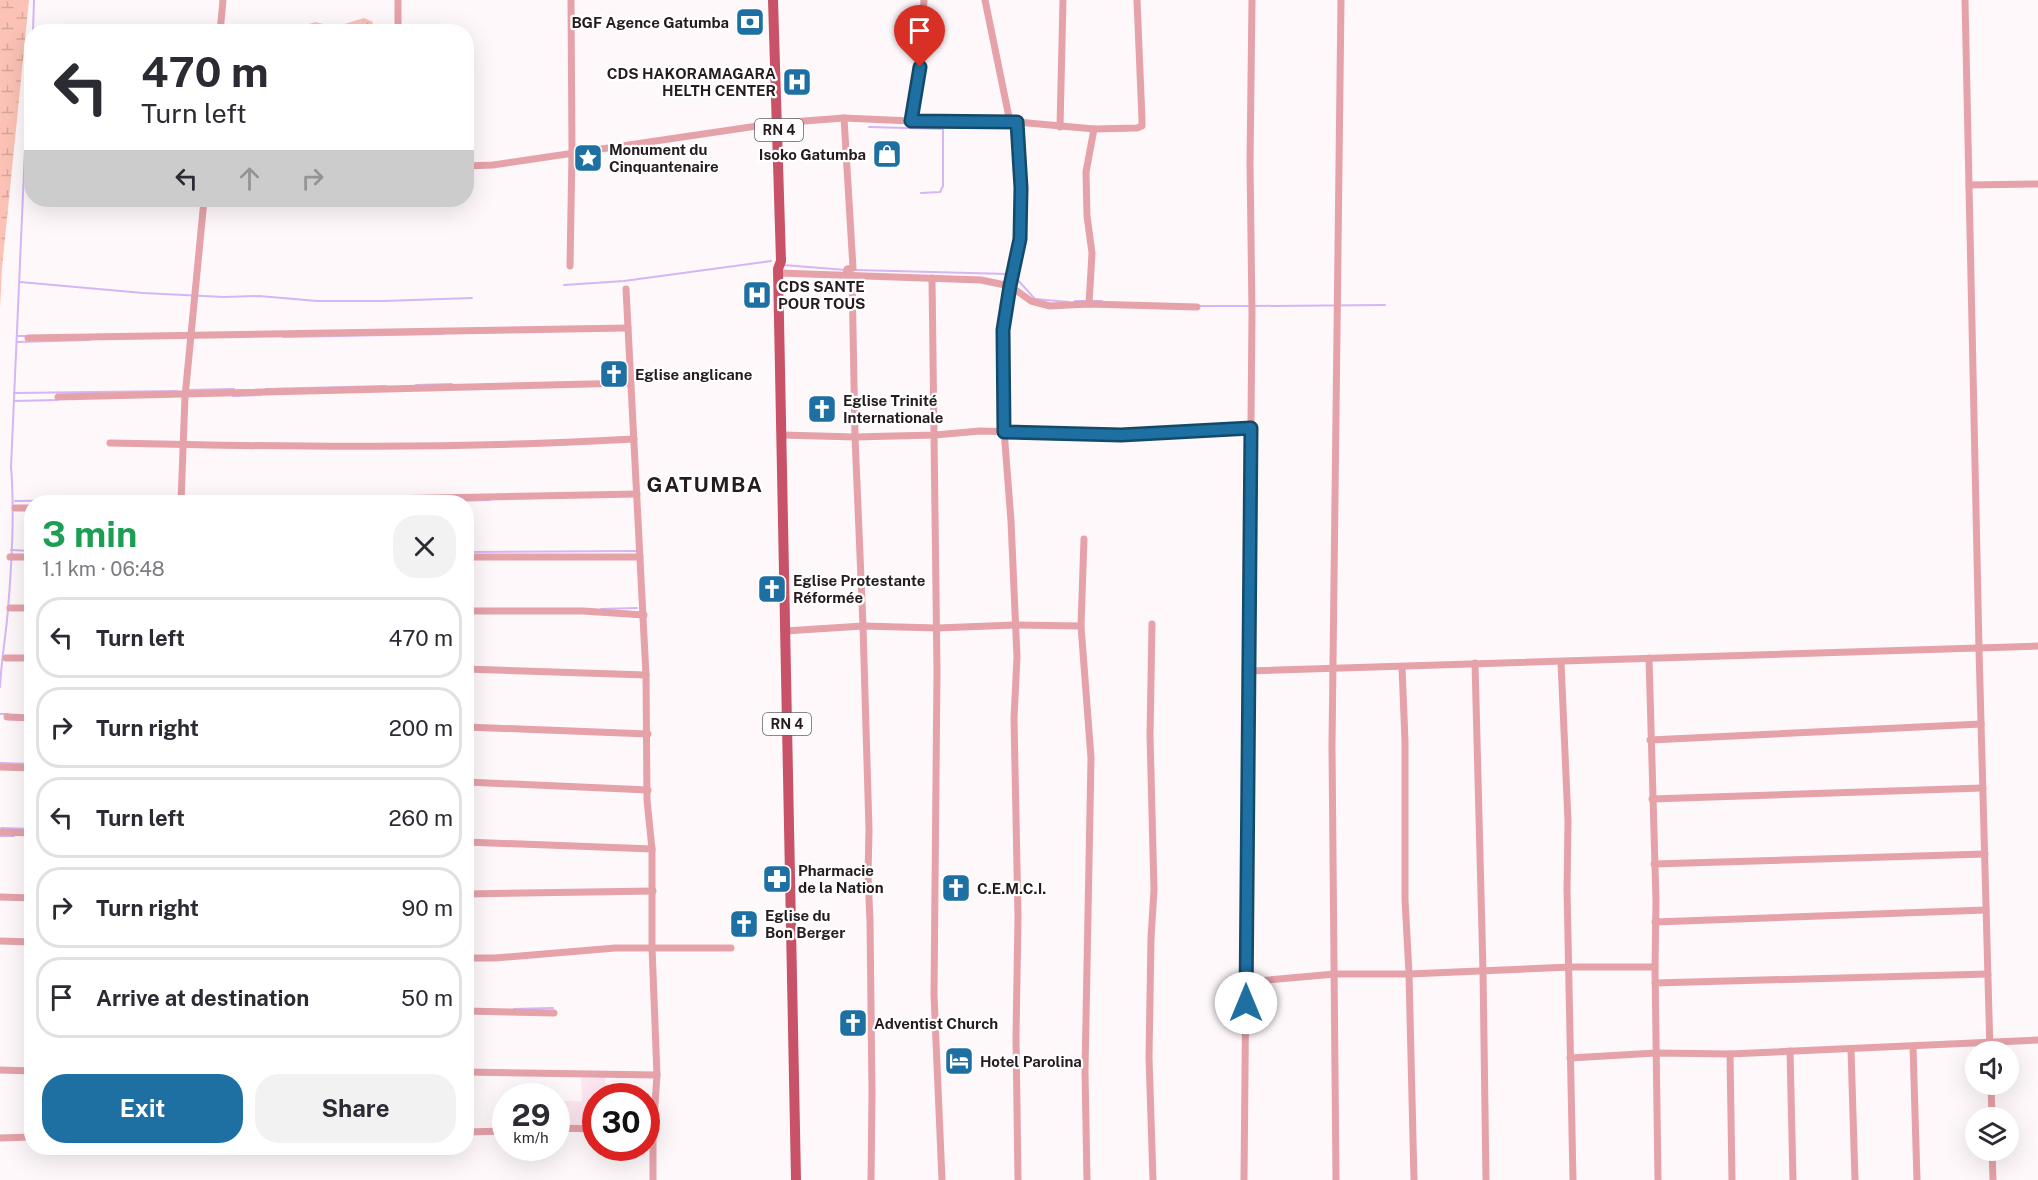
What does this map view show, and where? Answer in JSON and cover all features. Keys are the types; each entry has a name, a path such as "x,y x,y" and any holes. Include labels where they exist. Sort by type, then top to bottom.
{"main road":[{"name":"RN 4","path":"773,0 781,261 778,268 796,1180"}],"street":[{"path":"221,24 223,0"},
{"path":"398,0 398,24"},
{"path":"570,266 571,0"},
{"path":"911,121 919,80 924,0"},
{"path":"985,0 1014,122 1021,188 1020,239 1011,279 1002,344 1004,432 1011,521 1017,657 1014,718 1018,917 1016,1037 1018,1180"},
{"path":"1060,127 1063,0"},
{"path":"474,166 493,165 778,123 844,118 1014,122 1094,129 1137,128 1142,126 1137,0"},
{"path":"1244,1180 1252,313 1250,162 1252,0"},
{"path":"1336,1180 1333,667 1341,0"},
{"path":"1965,0 1990,1041"},
{"path":"844,118 853,268 848,273 869,830 871,1180"},
{"path":"1089,302 1092,253 1087,216 1086,172 1094,129"},
{"path":"1969,185 2038,184"},
{"path":"181,495 186,394 203,207"},
{"path":"779,273 1011,279"},
{"path":"932,278 937,628 934,995 942,1180"},
{"path":"1011,279 1031,302 1050,306 1089,302 1197,307"},
{"path":"626,289 644,615 648,790 652,849 656,1083"},
{"path":"28,338 628,328"},
{"path":"58,397 630,383"},
{"path":"782,435 855,437 934,435 980,430 1121,435 1251,428"},
{"path":"110,443 429,445 558,444 634,439"},
{"path":"474,497 637,494"},
{"path":"15,508 24,508"},
{"path":"1084,538 1082,626 1091,758 1085,1071 1087,1180"},
{"path":"10,557 24,557"},
{"path":"474,557 640,557"},
{"path":"10,608 24,608"},
{"path":"474,611 583,611 644,615"},
{"path":"1152,624 1150,735 1154,890 1149,1056 1153,1180"},
{"path":"785,631 863,626 937,628 1015,625 1082,626"},
{"path":"1249,671 2038,646"},
{"path":"6,658 24,658"},
{"path":"1649,658 1656,901 1654,968 1658,1180"},
{"path":"1561,662 1568,821 1567,889 1573,1180"},
{"path":"1475,663 1486,1180"},
{"path":"1402,667 1405,899 1414,1180"},
{"path":"474,669 646,675"},
{"path":"7,717 24,718"},
{"path":"1650,740 1981,724"},
{"path":"474,727 648,734"},
{"path":"0,767 24,768"},
{"path":"474,782 648,790"},
{"path":"1652,799 1983,788"},
{"path":"0,832 24,833"},
{"path":"474,842 652,849"},
{"path":"1654,864 1984,854"},
{"path":"474,894 653,891"},
{"path":"0,897 24,898"},
{"path":"1655,922 1986,910"},
{"path":"0,941 24,942"},
{"path":"474,958 594,949 731,948"},
{"path":"1246,982 1335,974 1409,974 1570,967 1654,968"},
{"path":"1655,983 1988,974"},
{"path":"474,1011 554,1013"},
{"path":"2014,1041 2038,1040"},
{"path":"1570,1058 1656,1053 1790,1052 1965,1043"},
{"path":"1913,1046 1917,1180"},
{"path":"1851,1049 1855,1180"},
{"path":"1790,1052 1793,1180"},
{"path":"1730,1054 1732,1180"},
{"path":"0,1070 24,1071"},
{"path":"474,1072 657,1075"},
{"path":"474,1132 492,1131"},
{"path":"0,1138 24,1137"},
{"path":"652,1161 653,1180"},
{"path":"1992,1161 1993,1180"}],"shaded area":[{"path":"581,1074 605,1074 605,1083 582,1083 582,1101"},
{"path":"570,1101 582,1101 582,1125 570,1125"}],"green space":[{"path":"0,0 29,0 27,24 24,24 24,50 0,309"},
{"path":"364,18 373,22 373,24 344,24"}],"waterway":[{"path":"33,24 34,0"},
{"path":"869,127 943,129 943,186 940,192 921,193"},
{"path":"0,687 12,556 11,467 24,172"},
{"path":"564,285 624,281 771,261"},
{"path":"783,265 846,270"},
{"path":"855,270 1008,274 1015,277 1035,299 1069,302"},
{"path":"20,282 143,293 224,297 259,296 317,301 472,298"},
{"path":"1075,301 1102,301"},
{"path":"1255,306 1385,305"},
{"path":"1198,306 1249,306"},
{"path":"283,337 443,334"},
{"path":"17,336 29,336"},
{"path":"17,342 89,340"},
{"path":"416,385 452,384"},
{"path":"266,389 386,386"},
{"path":"188,390 234,389"},
{"path":"14,393 177,391"},
{"path":"233,396 261,395"},
{"path":"15,401 57,400"},
{"path":"474,500 490,500"},
{"path":"15,501 24,501"},
{"path":"11,550 24,551"},
{"path":"474,552 636,551"},
{"path":"601,609 637,608"},
{"path":"0,714 8,714"},
{"path":"0,763 24,764"},
{"path":"1,828 24,829"},
{"path":"0,836 14,836"},
{"path":"514,1009 553,1008"}],"place":[{"name":"BGF Agence Gatumba","path":"750,22"},
{"name":"CDS HAKORAMAGARA HELTH CENTER","path":"797,82"},
{"name":"Isoko Gatumba","path":"887,154"},
{"name":"Monument du Cinquantenaire","path":"588,158"},
{"name":"CDS SANTE POUR TOUS","path":"757,295"},
{"name":"Eglise anglicane","path":"614,374"},
{"name":"Eglise Trinité Internationale","path":"822,409"},
{"name":"Eglise Protestante Réformée","path":"772,589"},
{"name":"Pharmacie de la Nation","path":"777,879"},
{"name":"C.E.M.C.I.","path":"956,888"},
{"name":"Eglise du Bon Berger","path":"744,924"},
{"name":"Adventist Church","path":"853,1023"},
{"name":"Hotel Parolina","path":"959,1061"}],"district":[{"name":"GATUMBA","path":"705,484"}],"route":[{"path":"920,67 911,121 1017,122 1021,188 1020,239 1003,330 1004,432 1121,435 1251,428 1245,904 1246,1003"}]}
